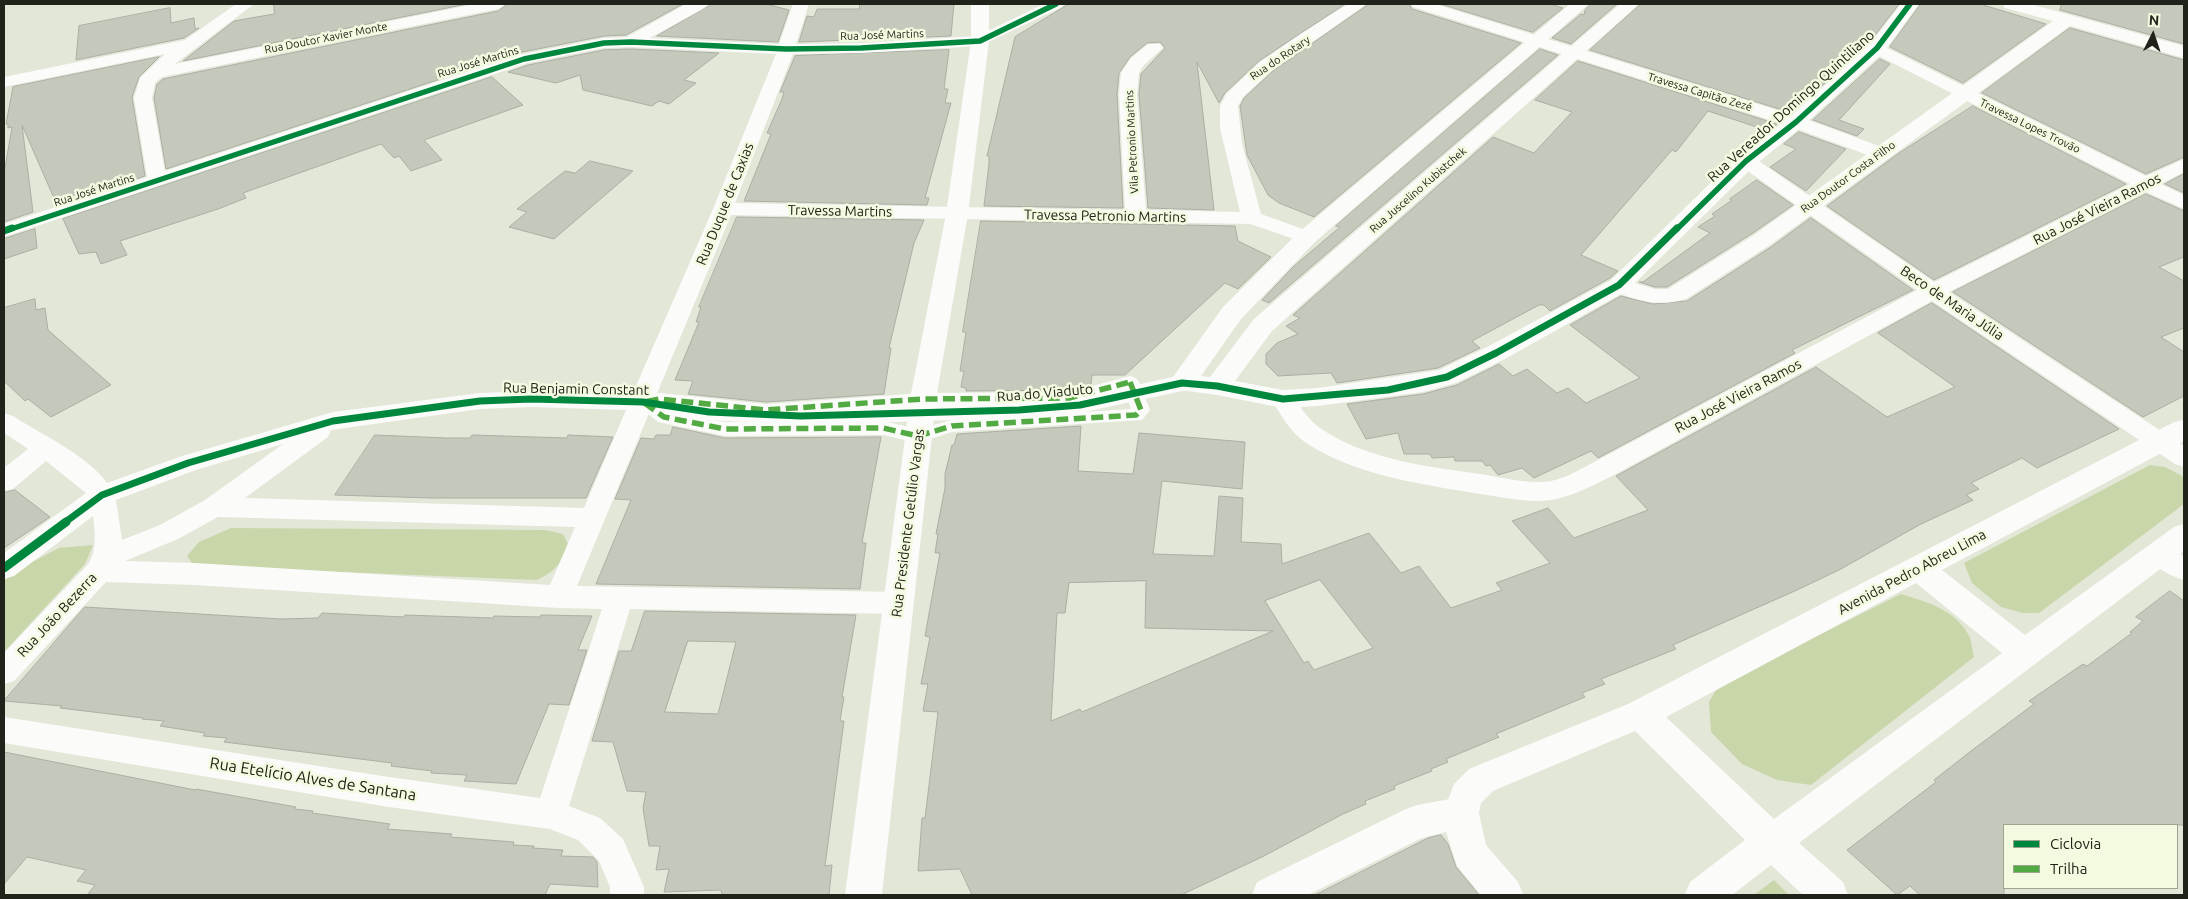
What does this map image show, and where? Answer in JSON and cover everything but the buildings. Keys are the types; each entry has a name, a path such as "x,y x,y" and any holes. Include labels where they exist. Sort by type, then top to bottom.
{"street":[{"path":"157,181 142,98 146,82 154,73 246,4"},
{"name":"Rua Doutor Xavier Monte","path":"154,73 498,4"},
{"path":"631,42 692,7 702,4"},
{"name":"Rua Duque de Caxias","path":"559,597 723,209 786,49 801,4"},
{"name":"Rua Presidente Getúlio Vargas","path":"863,895 898,603 917,416 958,214 980,41 980,4"},
{"path":"980,41 1056,4"},
{"name":"Rua do Rotary","path":"1252,218 1230,126 1228,106 1248,79 1359,4"},
{"path":"1419,4 1537,42"},
{"path":"1182,383 1232,312 1307,237 1580,4"},
{"name":"Rua Juscelino Kubistchek","path":"1217,386 1263,324 1630,4"},
{"name":"Rua Vereador Domingo Quintiliano","path":"1182,383 1217,386 1283,399 1388,390 1447,377 1496,353 1619,285 1746,161 1796,122 1877,48 1910,4"},
{"path":"2010,4 2184,52"},
{"name":"Rua Doutor Costa Filho","path":"1619,285 1654,297 1665,298 1677,294 1810,206 2066,20"},
{"name":"Rua José Martins","path":"4,231 515,62 604,43 631,42 786,49 870,48 980,41"},
{"name":"Travessa Capitão Zezé","path":"1537,42 1796,122 1880,154"},
{"path":"4,82 195,43"},
{"name":"Vila Petronio Martins","path":"1136,216 1128,94 1130,73 1136,62 1154,48"},
{"name":"Travessa Lopes Trovão","path":"1877,48 1964,94 2148,183 2184,203"},
{"name":"Beco de Maria Júlia","path":"1746,161 1933,291 2176,443"},
{"name":"Rua José Vieira Ramos","path":"1283,399 1299,423 1317,437 1353,455 1431,476 1507,488 1551,490 1564,487 1605,468 1933,291 2184,165"},
{"name":"Travessa Martins","path":"723,209 958,214"},
{"name":"Travessa Petronio Martins","path":"958,214 1252,218 1307,237"},
{"path":"1232,312 1263,324"},
{"name":"Rua do Viaduto","path":"917,416 1080,405 1182,383"},
{"name":"Rua Benjamin Constant","path":"4,568 102,495 188,462 333,421 480,401 531,399 643,402 709,412 801,416 917,416"},
{"path":"103,564 214,508 333,421"},
{"path":"4,422 75,468 102,495 110,540 103,564"},
{"name":"Avenida Pedro Abreu Lima","path":"1461,813 1466,796 1481,780 1640,714 1918,568 2176,443"},
{"path":"4,482 44,448"},
{"path":"214,508 592,518"},
{"path":"1703,895 2026,654 2176,552"},
{"path":"103,564 195,574 559,597 898,603"},
{"name":"Rua João Bezerra","path":"4,672 103,564"},
{"path":"1918,568 2026,654"},
{"path":"551,814 619,599"},
{"path":"1640,714 1772,842 1830,895"},
{"name":"Rua Etelício Alves de Santana","path":"4,730 389,792 551,814 589,828 611,850 627,887 627,895"},
{"path":"1270,895 1417,822 1461,813 1470,854 1505,895"}],"green space":[{"path":"2150,465 2165,467 2184,477 2184,504 2039,613 2023,613 2001,607 1972,583 1964,563"},
{"path":"231,528 545,530 563,534 568,544 557,566 537,580 194,566 187,556 199,542"},
{"path":"93,545 85,564 4,652 4,581 17,570 59,548"},
{"path":"1901,594 1939,608 1955,618 1969,636 1974,657 1811,785 1777,780 1742,764 1711,732 1709,702 1719,685"},
{"path":"1774,880 1789,895 1754,895"}],"marked path":[{"path":"1130,382 1141,410 1136,415 952,426 918,436 883,428 725,429 664,417 643,402 660,399 766,410 923,399 1069,398 1130,382"}],"cycle path":[{"path":"4,231 524,59 604,43 631,42 786,49 861,48 980,41 1056,4"},
{"path":"4,568 102,495 188,463 333,421 429,407 480,401 531,399 643,402 709,412 801,416 909,414 1019,410 1080,405 1182,383 1217,386 1283,399 1388,390 1447,377 1496,353 1619,285 1746,161 1796,122 1877,48 1910,4"}]}
